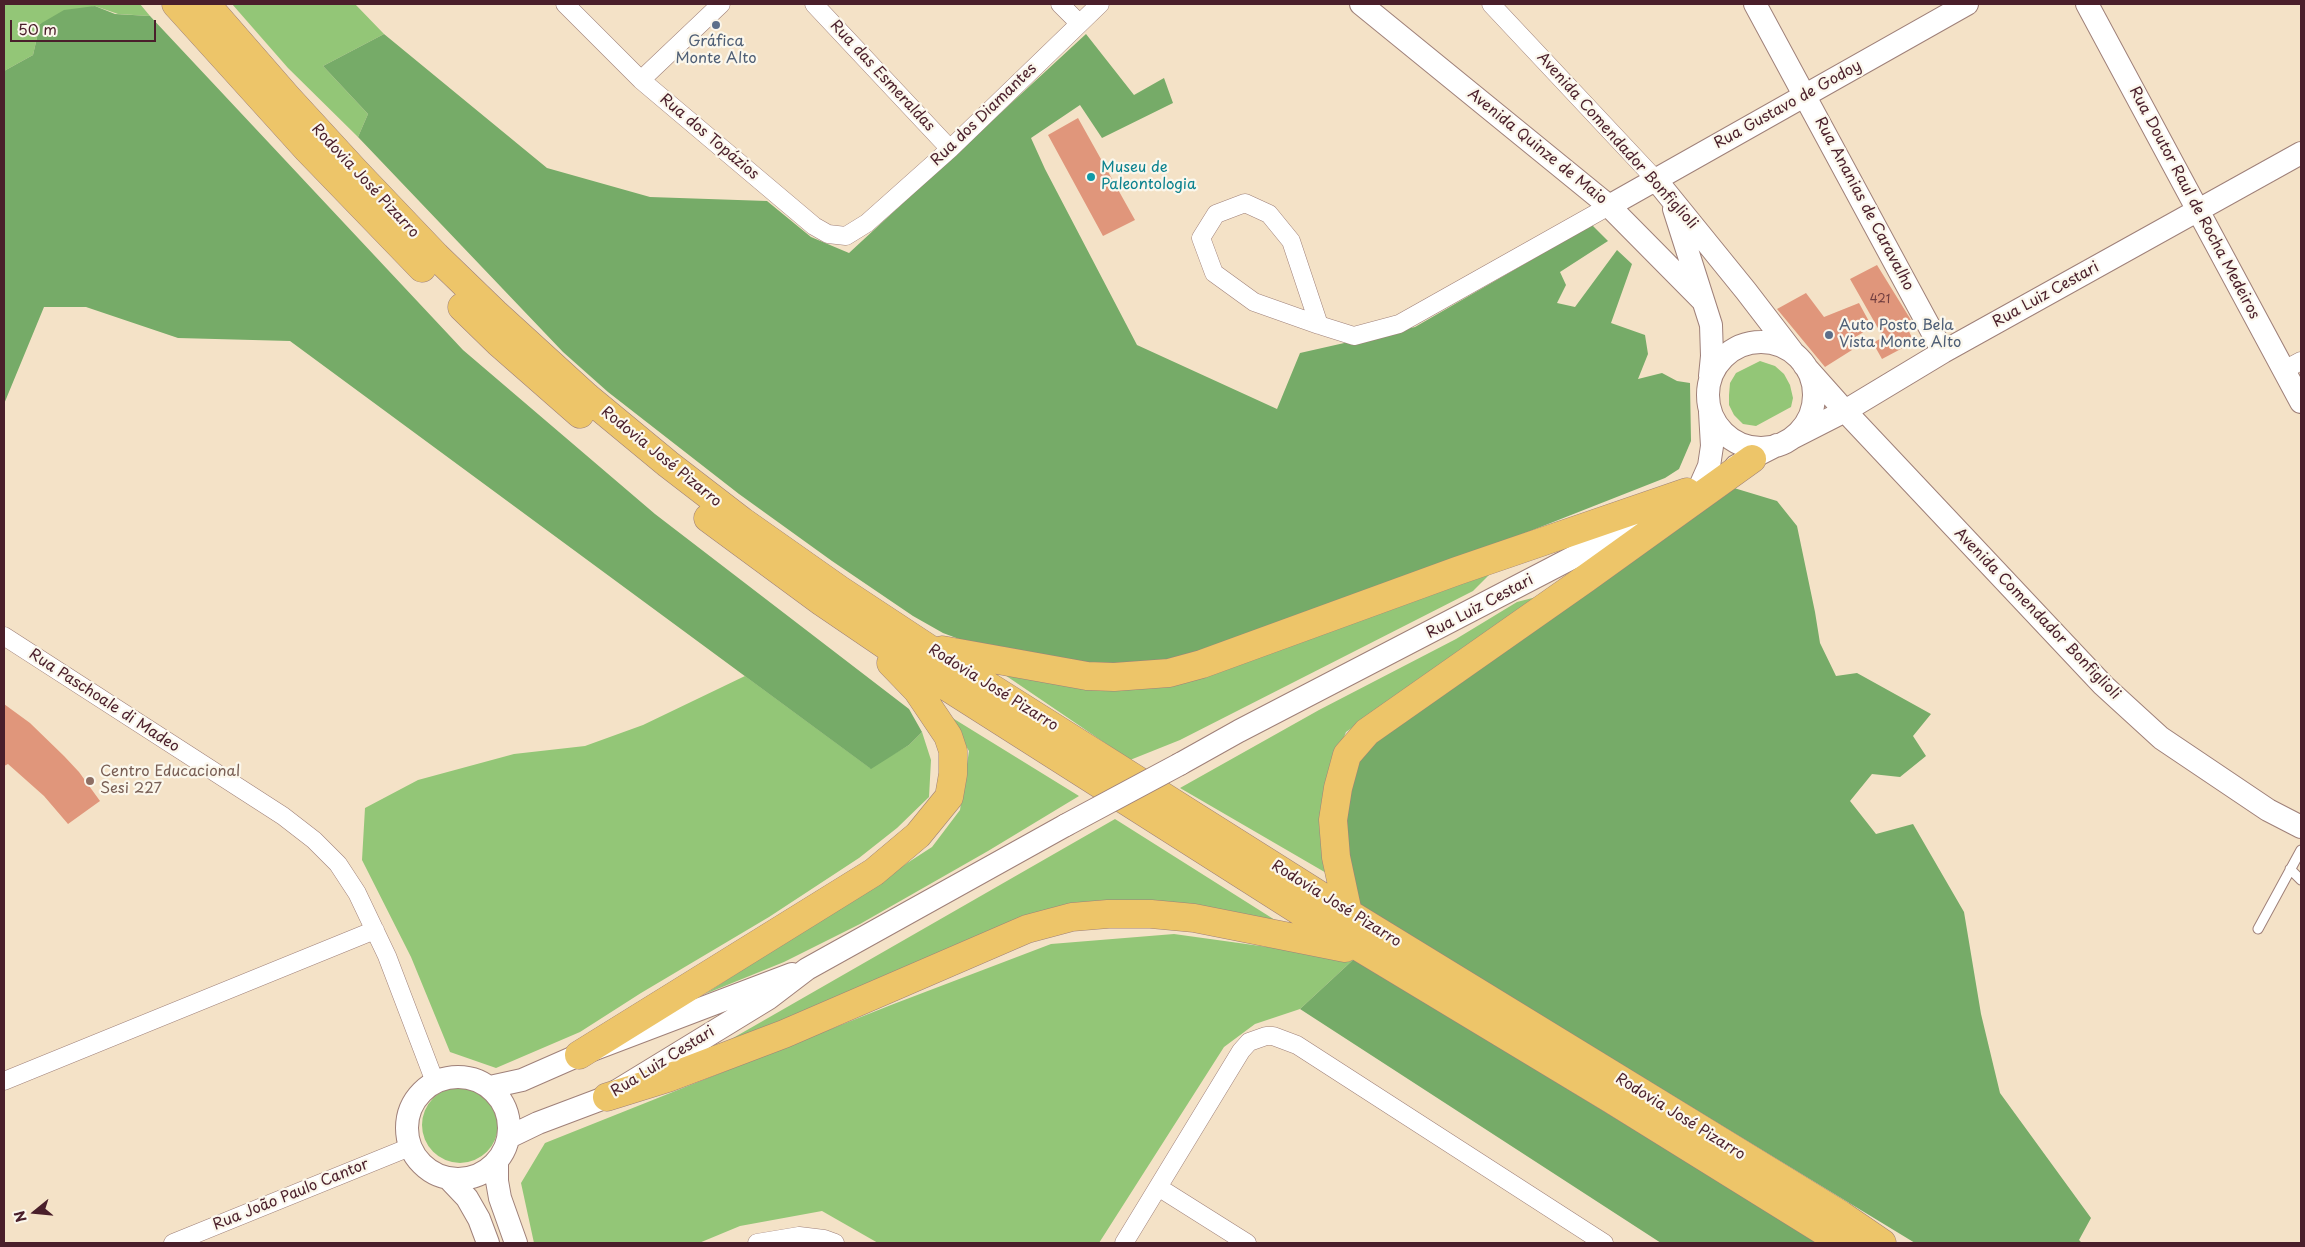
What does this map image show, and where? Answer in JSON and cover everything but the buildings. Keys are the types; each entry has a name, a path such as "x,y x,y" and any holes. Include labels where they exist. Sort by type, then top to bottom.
{"main road":[{"name":"Rodovia José Pizarro","path":"176,4 308,150 390,236 499,343 550,390 653,475 738,541 928,675 1366,952 1611,1099 1843,1243"},
{"name":"Rodovia José Pizarro","path":"206,4 287,97 436,256 587,397 668,464 742,521 840,590 928,648 1348,913 1841,1215 1882,1243"},
{"path":"1348,913 1336,857 1333,820 1338,788 1347,755 1367,732 1585,580 1752,459"},
{"path":"928,648 1087,676 1114,677 1169,673 1202,664 1457,571 1694,488"},
{"path":"579,1055 874,872 918,836 949,797 953,774 953,751 948,736 917,690 862,629"},
{"path":"607,1097 668,1078 784,1034 1027,929 1072,917 1108,914 1151,914 1194,918 1366,952"}],"street":[{"name":"Rua dos Topázios","path":"565,4 642,80 814,226 828,234 846,236 867,224"},
{"path":"642,80 721,4"},
{"name":"Rua das Esmeraldas","path":"814,4 950,149"},
{"path":"1060,4 1079,23"},
{"name":"Rua dos Diamantes","path":"867,224 950,149 1100,4"},
{"name":"Avenida Quinze de Maio","path":"1363,4 1610,206 1703,301"},
{"name":"Avenida Comendador Bonfiglioli","path":"1491,4 1663,188 1799,359 1845,411 2103,686 2161,738 2268,810 2301,827"},
{"name":"Rua Ananias de Caravalho","path":"1755,4 1943,352"},
{"name":"Rua Gustavo de Godoy","path":"1610,206 1663,188 1805,95 1966,4"},
{"name":"Rua Doutor Raul de Rocha Medeiros","path":"2087,4 2199,211 2293,366 2301,402"},
{"name":"Rua Luiz Cestari","path":"509,1137 538,1123 607,1097 769,998 807,969 1239,731 1587,551 1694,488 1845,411 1943,352 2301,153"},
{"path":"1663,188 1711,325 1712,356 1709,395 1712,446 1709,466 1694,488"},
{"path":"1319,325 1291,241 1268,214 1244,204 1216,214 1202,238 1214,273 1254,302 1319,325 1354,336 1399,324 1610,206"},
{"path":"1763,342 1779,344 1799,359 1811,379 1814,396 1811,412 1803,426 1784,442 1762,448 1747,446 1733,440 1721,430 1713,418 1709,395 1720,360 1732,350 1746,343 1763,342"},
{"name":"Rua Paschoale di Madeo","path":"4,636 283,816 314,840 338,864 357,893 387,956 435,1082"},
{"path":"4,1081 375,930"},
{"name":"Rua Luiz Cestari","path":"490,1087 522,1080 579,1055 761,984 807,969"},
{"path":"1124,1243 1241,1051 1255,1038 1273,1036 1297,1045 1604,1243"},
{"path":"461,1076 476,1080 490,1087 500,1097 510,1123 505,1151 497,1163 483,1174 466,1180 449,1179 432,1173 419,1162 410,1147 407,1133 412,1105 420,1094 435,1082 445,1078 461,1076"},
{"name":"Rua João Paulo Cantor","path":"172,1243 410,1147"},
{"path":"497,1163 497,1182 500,1198 516,1243"},
{"path":"449,1179 468,1198 479,1219 488,1243"},
{"path":"1158,1187 1247,1243"},
{"path":"756,1243 799,1240 827,1242"}],"lane":[{"path":"2258,929 2301,850"},
{"path":"2290,869 2301,880"}],"green space":[{"path":"4,4 140,4 150,16 118,14 95,6 40,24 33,55 4,71"},
{"path":"232,4 355,4 384,34 323,66 368,114 358,137 288,68"},
{"path":"95,6 115,14 150,16 463,350 655,514 909,709 922,732 909,745 871,769 290,341 178,338 86,307 44,307 4,404 4,71 33,55 40,24 64,10"},
{"path":"384,34 547,168 650,197 767,201 811,237 849,253 1086,34 1134,95 1164,78 1173,103 1102,138 1080,105 1031,138 1045,169 1137,345 1277,409 1300,353 1415,327 1592,225 1608,241 1560,272 1566,285 1557,303 1575,307 1617,250 1632,264 1611,323 1645,335 1648,354 1638,379 1662,373 1677,381 1690,383 1691,441 1679,469 1665,478 1355,600 1167,662 1109,666 991,651 943,633 913,616 832,561 739,494 608,392 563,352 358,137 368,114 323,66"},
{"path":"1760,361 1775,366 1784,374 1790,385 1793,398 1791,407 1756,426 1743,424 1734,415 1729,405 1730,383 1736,373"},
{"path":"1734,488 1777,501 1797,526 1820,643 1836,676 1857,673 1931,714 1913,736 1926,756 1900,777 1872,774 1850,801 1876,834 1913,824 1964,912 1981,1014 2000,1093 2091,1218 2079,1240 2082,1243 1915,1243 1358,904 1347,864 1344,809 1357,759 1376,736"},
{"path":"1494,570 1473,591 1180,740 1130,760 999,671"},
{"path":"1544,595 1346,732 1324,789 1321,844 1328,874 1180,788 1319,710 1456,639 1517,602"},
{"path":"745,676 870,768 909,745 922,732 931,760 929,797 897,828 859,858 769,917 641,993 580,1032 496,1068 450,1052 411,957 362,860 365,808 418,780 514,754 585,746 643,725"},
{"path":"946,714 1079,796 988,851 860,924 784,962 705,994 932,847 960,810 969,751"},
{"path":"1115,819 1275,920 1167,906 1078,905 693,1061"},
{"path":"1174,934 1354,959 1300,1009 1255,1024 1224,1047 1099,1243 878,1243 822,1211 740,1226 699,1243 534,1243 521,1183 545,1143 891,1005 1051,944"},
{"path":"1354,959 1819,1243 1661,1243 1300,1009"},
{"path":"460,1087 474,1090 487,1098 495,1111 498,1125 495,1139 487,1152 474,1160 460,1163 446,1160 433,1152 425,1139 422,1125 425,1111 433,1098 446,1090"}],"place":[{"name":"Gráfica Monte Alto","path":"716,25"},
{"name":"Museu de Paleontologia","path":"1091,177"},
{"name":"Auto Posto Bela Vista Monte Alto","path":"1829,335"},
{"name":"Centro Educacional Sesi 227","path":"90,781"}]}
